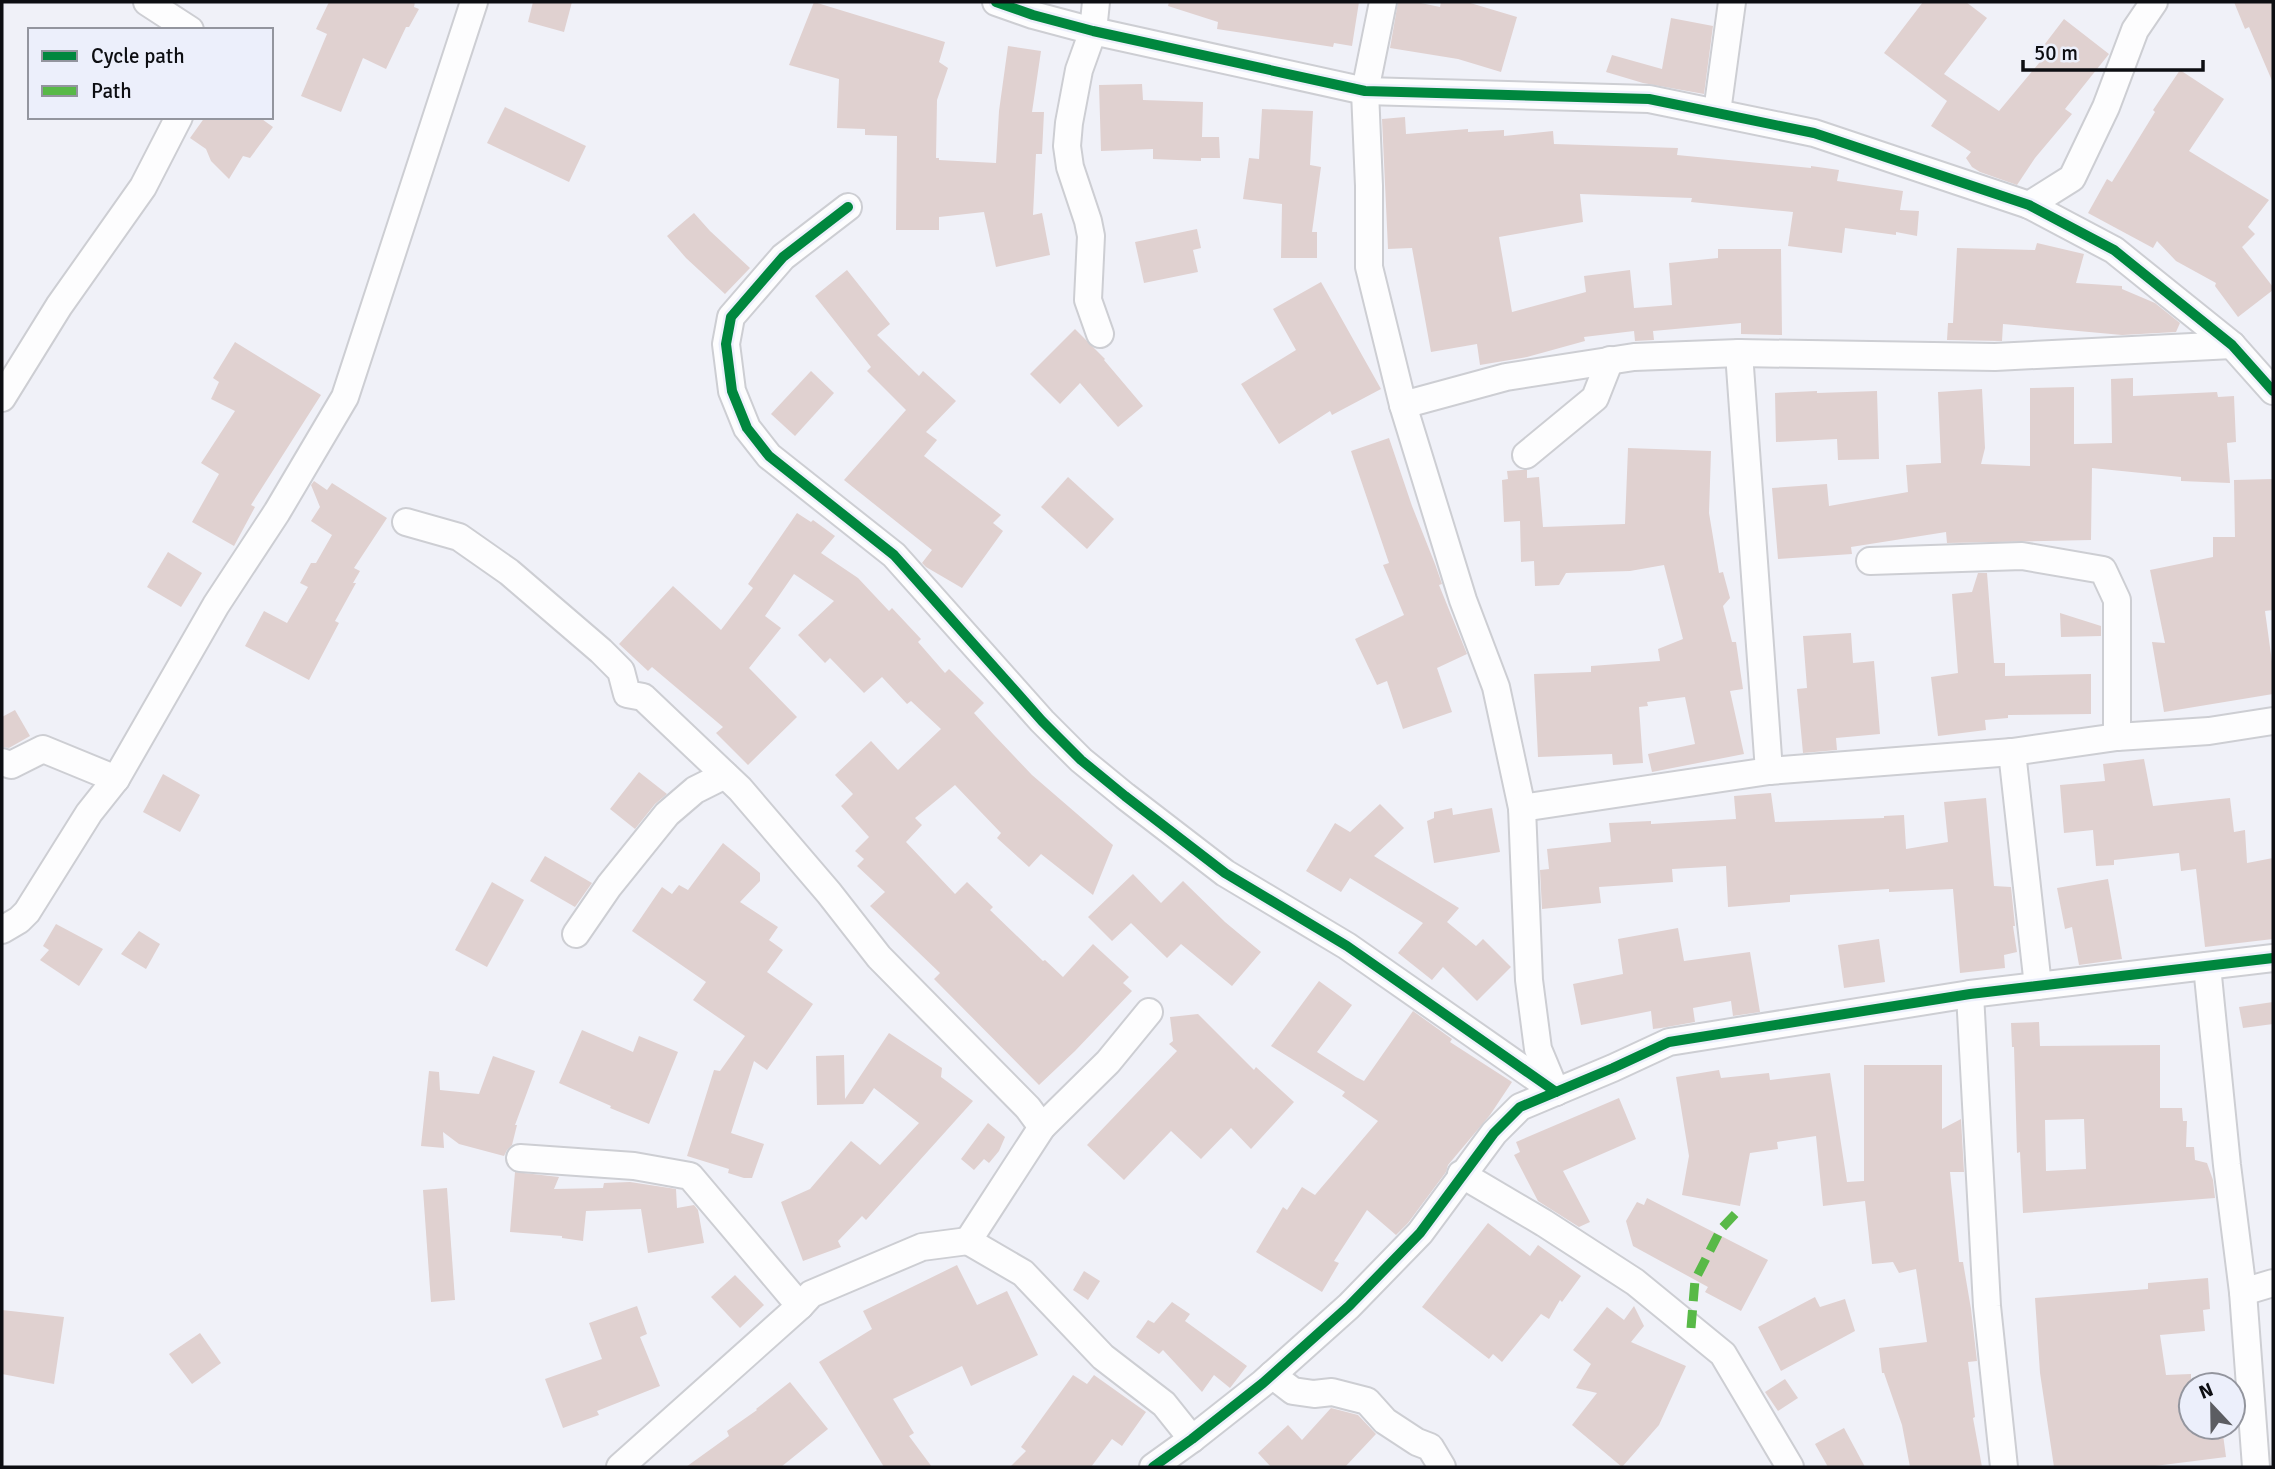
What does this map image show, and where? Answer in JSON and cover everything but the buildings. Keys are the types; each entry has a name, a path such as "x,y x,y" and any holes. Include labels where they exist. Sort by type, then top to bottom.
{"street":[{"path":"147,2 187,28"},
{"path":"2,930 27,912 89,813 116,779 216,606 277,512 345,397 474,2"},
{"path":"996,2 1093,31 1365,91 1649,99 1814,133 2029,205 2114,250 2232,345 2273,391"},
{"path":"1096,2 1093,31 1079,70 1069,123 1068,146 1070,167 1091,236 1088,300 1100,334"},
{"path":"1382,2 1365,91 1369,267 1403,405 1463,600 1496,687 1521,808 1529,981 1538,1049 1556,1092"},
{"path":"1717,112 1732,2"},
{"path":"2029,205 2072,178 2106,107 2135,30 2154,2"},
{"path":"2,398 59,306 143,187 177,119"},
{"path":"848,207 783,257 731,317 726,344 733,391 747,428 769,456 894,555 1042,721 1081,760 1125,796 1225,873 1347,946 1556,1092"},
{"path":"1403,405 1506,377 1634,356 1740,353 1995,357 2232,345"},
{"path":"1740,353 1769,771"},
{"path":"1526,454 1595,398 1610,360"},
{"path":"406,522 459,537 509,572 601,652 621,671 627,694 643,697 725,775 829,893 879,957 1028,1108 1042,1126"},
{"path":"1870,561 2022,556 2103,570 2116,600 2117,737"},
{"path":"1521,808 1769,771 2012,752 2117,737 2209,731 2273,721"},
{"path":"2,762 11,765 43,749 116,779"},
{"path":"2012,752 2038,986"},
{"path":"576,934 609,886 667,814 695,790 725,775"},
{"path":"1153,1467 1272,1375 1349,1306 1420,1233 1493,1133 1520,1107 1669,1042 1970,994 2273,958"},
{"path":"2207,966 2243,1292 2256,1467"},
{"path":"1970,994 1987,1306 2004,1467"},
{"path":"968,1241 1042,1126 1108,1062 1149,1012"},
{"path":"520,1158 634,1166 690,1175 800,1306"},
{"path":"1461,1174 1636,1282 1723,1354 1790,1467"},
{"path":"620,1467 811,1294 922,1247 968,1241 1023,1273 1103,1357 1164,1404 1192,1439"},
{"path":"2243,1292 2273,1283"},
{"path":"1272,1375 1293,1391 1314,1394 1332,1392 1367,1401 1385,1421 1417,1442 1430,1447 1442,1467"}],"marked path":[{"path":"1691,1328 1695,1280 1721,1229 1738,1211"}],"cycle path":[{"path":"996,2 1093,31 1365,91 1649,99 1814,133 2029,205 2114,250 2232,345 2273,391"},
{"path":"848,207 783,257 731,317 726,344 732,391 747,428 769,456 894,555 1042,721 1081,760 1125,796 1225,873 1347,946 1556,1092"},
{"path":"1153,1467 1263,1383 1349,1306 1420,1233 1494,1133 1520,1107 1669,1042 1970,994 2273,958"}]}
